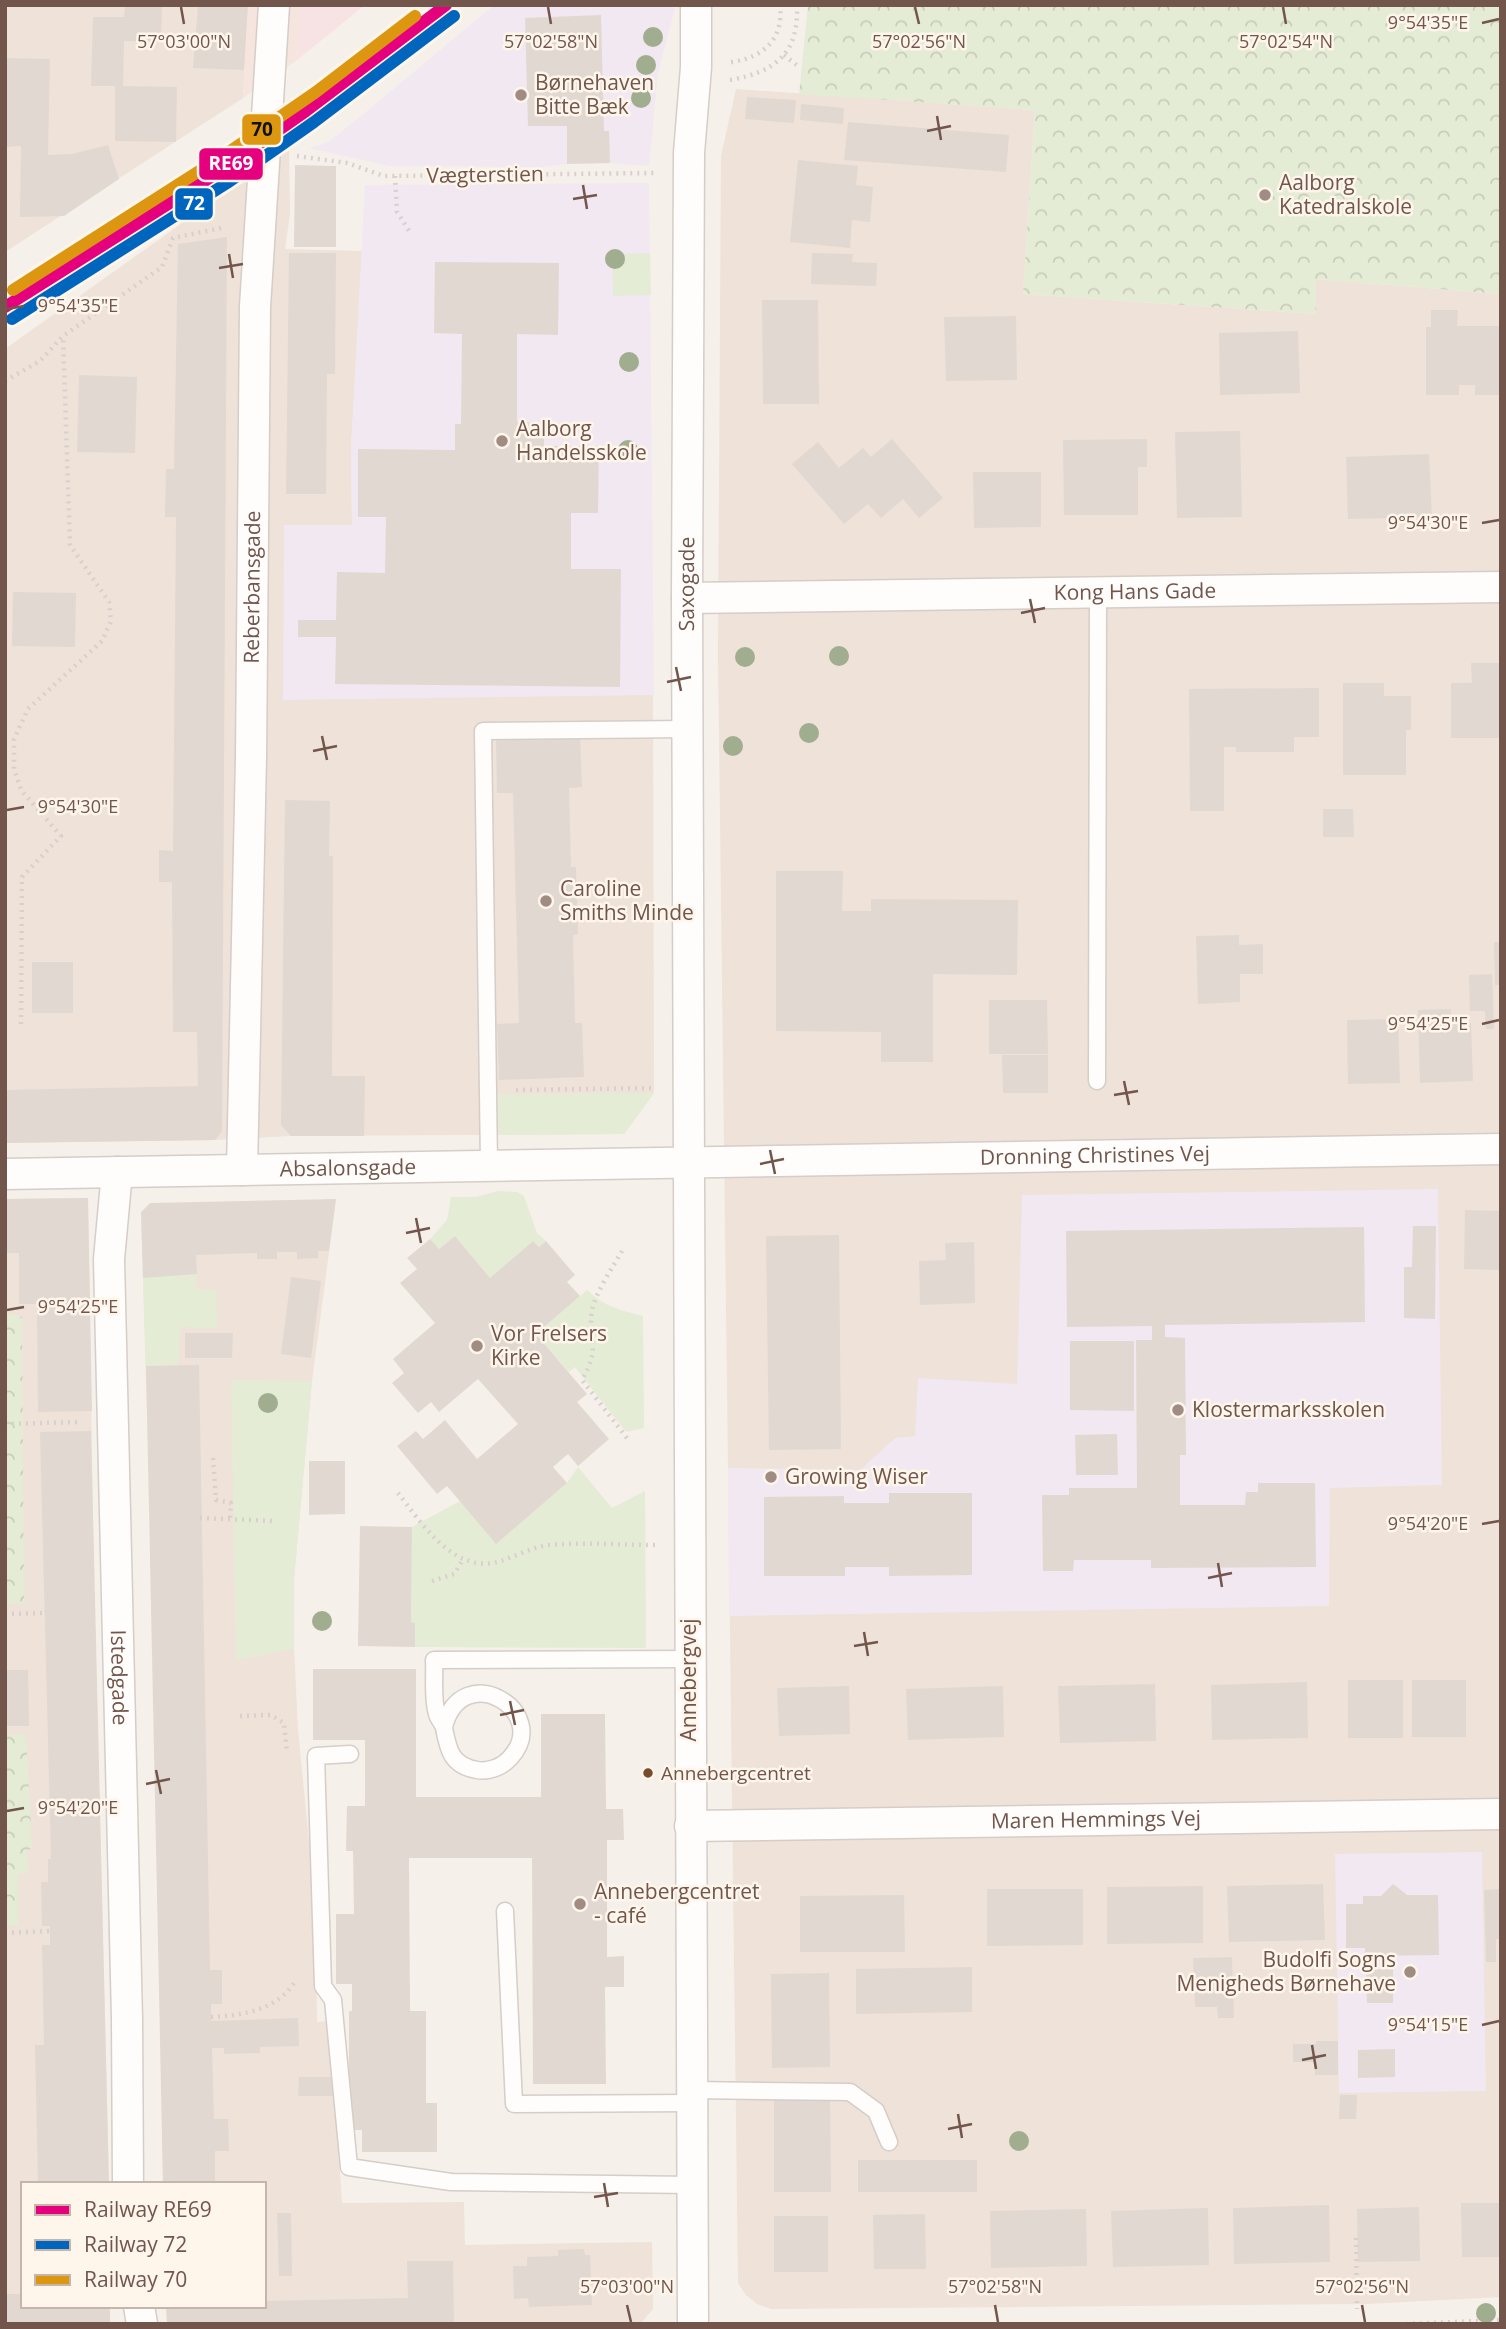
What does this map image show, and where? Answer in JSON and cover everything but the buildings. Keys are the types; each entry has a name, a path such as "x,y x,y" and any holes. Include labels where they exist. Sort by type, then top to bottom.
{"street":[{"name":"Reberbansgade","path":"242,1170 251,770 255,307 274,5"},
{"name":"Saxogade","path":"690,1163 687,598 689,172 696,5"},
{"name":"Kong Hans Gade","path":"687,598 1501,587"},
{"name":"Dronning Christines Vej","path":"690,1163 1501,1149"},
{"name":"Absalonsgade","path":"5,1174 690,1163"},
{"name":"Annebergvej","path":"690,1163 693,2324"},
{"name":"Istedgade","path":"117,1172 108,1259 127,2019 128,2182"},
{"name":"Maren Hemmings Vej","path":"690,1826 1501,1814"}],"lane":[{"path":"1097,1081 1098,592"},
{"path":"489,1165 483,731 688,729"},
{"path":"444,1727 449,1712 459,1701 472,1695 487,1694 502,1699 513,1709 520,1722 521,1737 516,1752 505,1763 492,1769 477,1770 463,1765 452,1755 445,1742 444,1727 437,1715 434,1660 690,1659"},
{"path":"350,1754 316,1756 323,1986 333,2000 349,2167 451,2182 693,2185"},
{"path":"505,1912 514,2104 850,2092 876,2112 889,2142"}],"path":[{"path":"725,63 744,61 767,50 779,29 782,18 780,5"},
{"path":"729,81 766,70 784,55 792,43 797,23 797,5"},
{"path":"784,55 799,67"},
{"name":"Vægterstien","path":"284,155 347,163 384,176 689,172"},
{"path":"395,176 397,212 410,232"},
{"path":"5,381 40,361 63,336 162,267 173,238 223,228"},
{"path":"21,1024 22,877 61,836 21,790 14,769 14,740 28,709 102,641 111,621 109,602 69,545 63,336"},
{"path":"488,1090 690,1087"},
{"path":"622,1251 592,1308 595,1352 582,1380 630,1442"},
{"path":"5,1424 112,1421"},
{"path":"213,1458 216,1500 231,1503 230,1519"},
{"path":"398,1493 420,1522 453,1554 491,1563 547,1545 689,1545"},
{"path":"200,1518 274,1521"},
{"path":"432,1581 454,1574 464,1558"},
{"path":"5,1614 45,1614"},
{"path":"240,1716 271,1715 284,1723 288,1759"},
{"path":"5,1933 50,1931"},
{"path":"211,2017 268,2007 289,1991 299,1975"},
{"path":"1356,2238 1357,2309"},
{"path":"1406,2324 1501,2320"}],"shaded area":[{"path":"5,5 248,5 243,98 5,252"},
{"path":"248,5 301,5 297,60 243,98"},
{"path":"301,5 365,5 297,60"},
{"name":"Børnehaven Bitte Bæk","path":"494,5 659,5 675,8 658,73 649,166 610,163 543,167 389,166 309,148 327,143"},
{"path":"736,89 1035,110 1023,294 1316,314 1316,279 1501,294 1501,2297 1365,2304 771,2309 757,2304 746,2295 738,2283 718,655 721,156"},
{"path":"289,147 290,214 285,249 362,251 351,449 352,526 283,699 653,694 654,1093 624,1134 291,1136 215,1140 5,1143 5,349"},
{"name":"Aalborg Handelsskole","path":"649,183 654,695 283,700 284,525 352,525 351,449 365,185"},
{"name":"Klostermarksskolen","path":"1438,1189 1442,1485 1330,1488 1329,1606 729,1616 728,1468 860,1470 895,1438 915,1436 918,1378 1017,1384 1022,1195"},
{"path":"88,1198 94,1584 109,2182 21,2182 21,2308 5,2324 5,1199"},
{"path":"336,1199 312,1381 294,1579 294,1649 298,1729 316,1915 317,2022 329,2021 342,2203 464,2202 465,2245 652,2242 653,2309 640,2324 167,2324 166,2308 266,2308 266,2182 163,2182 152,1582 141,1212"},
{"name":"Budolfi Sogns Menigheds Børnehave","path":"1482,1852 1486,2091 1339,2093 1335,1854"}],"green space":[{"name":"Aalborg Katedralskole","path":"808,5 1501,5 1501,294 1316,279 1316,314 1023,294 1035,110 799,94"},
{"path":"650,253 651,295 613,296 612,254"},
{"path":"654,1093 624,1134 499,1135 497,1094"},
{"path":"498,1191 517,1192 524,1196 537,1233 546,1241 539,1247 533,1241 490,1278 455,1236 439,1249 430,1239 447,1220 451,1197 476,1197"},
{"path":"197,1274 195,1289 216,1290 217,1328 180,1327 178,1365 146,1366 143,1278"},
{"path":"587,1290 606,1304 643,1316 644,1428 626,1432 575,1367 569,1372 536,1334"},
{"path":"5,1313 22,1317 24,1604 5,1604"},
{"path":"231,1380 312,1381 294,1579 294,1649 236,1660"},
{"path":"578,1467 612,1508 645,1491 646,1648 415,1647 415,1623 411,1622 412,1527 460,1501 496,1543 567,1483"},
{"path":"26,1734 32,1848 26,1851 28,1872 18,1874 18,1925 5,1926 5,1735"}],"rail line":[{"name":"RE69","path":"5,307 219,172 306,111 446,5"},
{"name":"70","path":"13,290 229,152 316,92 415,16"},
{"name":"72","path":"12,319 227,183 314,122 454,16"}],"place":[{"name":"Børnehaven Bitte Bæk","path":"521,95"},
{"name":"Aalborg Katedralskole","path":"1265,195"},
{"name":"Aalborg Handelsskole","path":"502,441"},
{"name":"Caroline Smiths Minde","path":"546,901"},
{"name":"Vor Frelsers Kirke","path":"477,1346"},
{"name":"Klostermarksskolen","path":"1178,1410"},
{"name":"Growing Wiser","path":"771,1477"},
{"name":"Annebergcentret","path":"648,1773"},
{"name":"Annebergcentret - café","path":"580,1904"},
{"name":"Budolfi Sogns Menigheds Børnehave","path":"1410,1972"}]}
